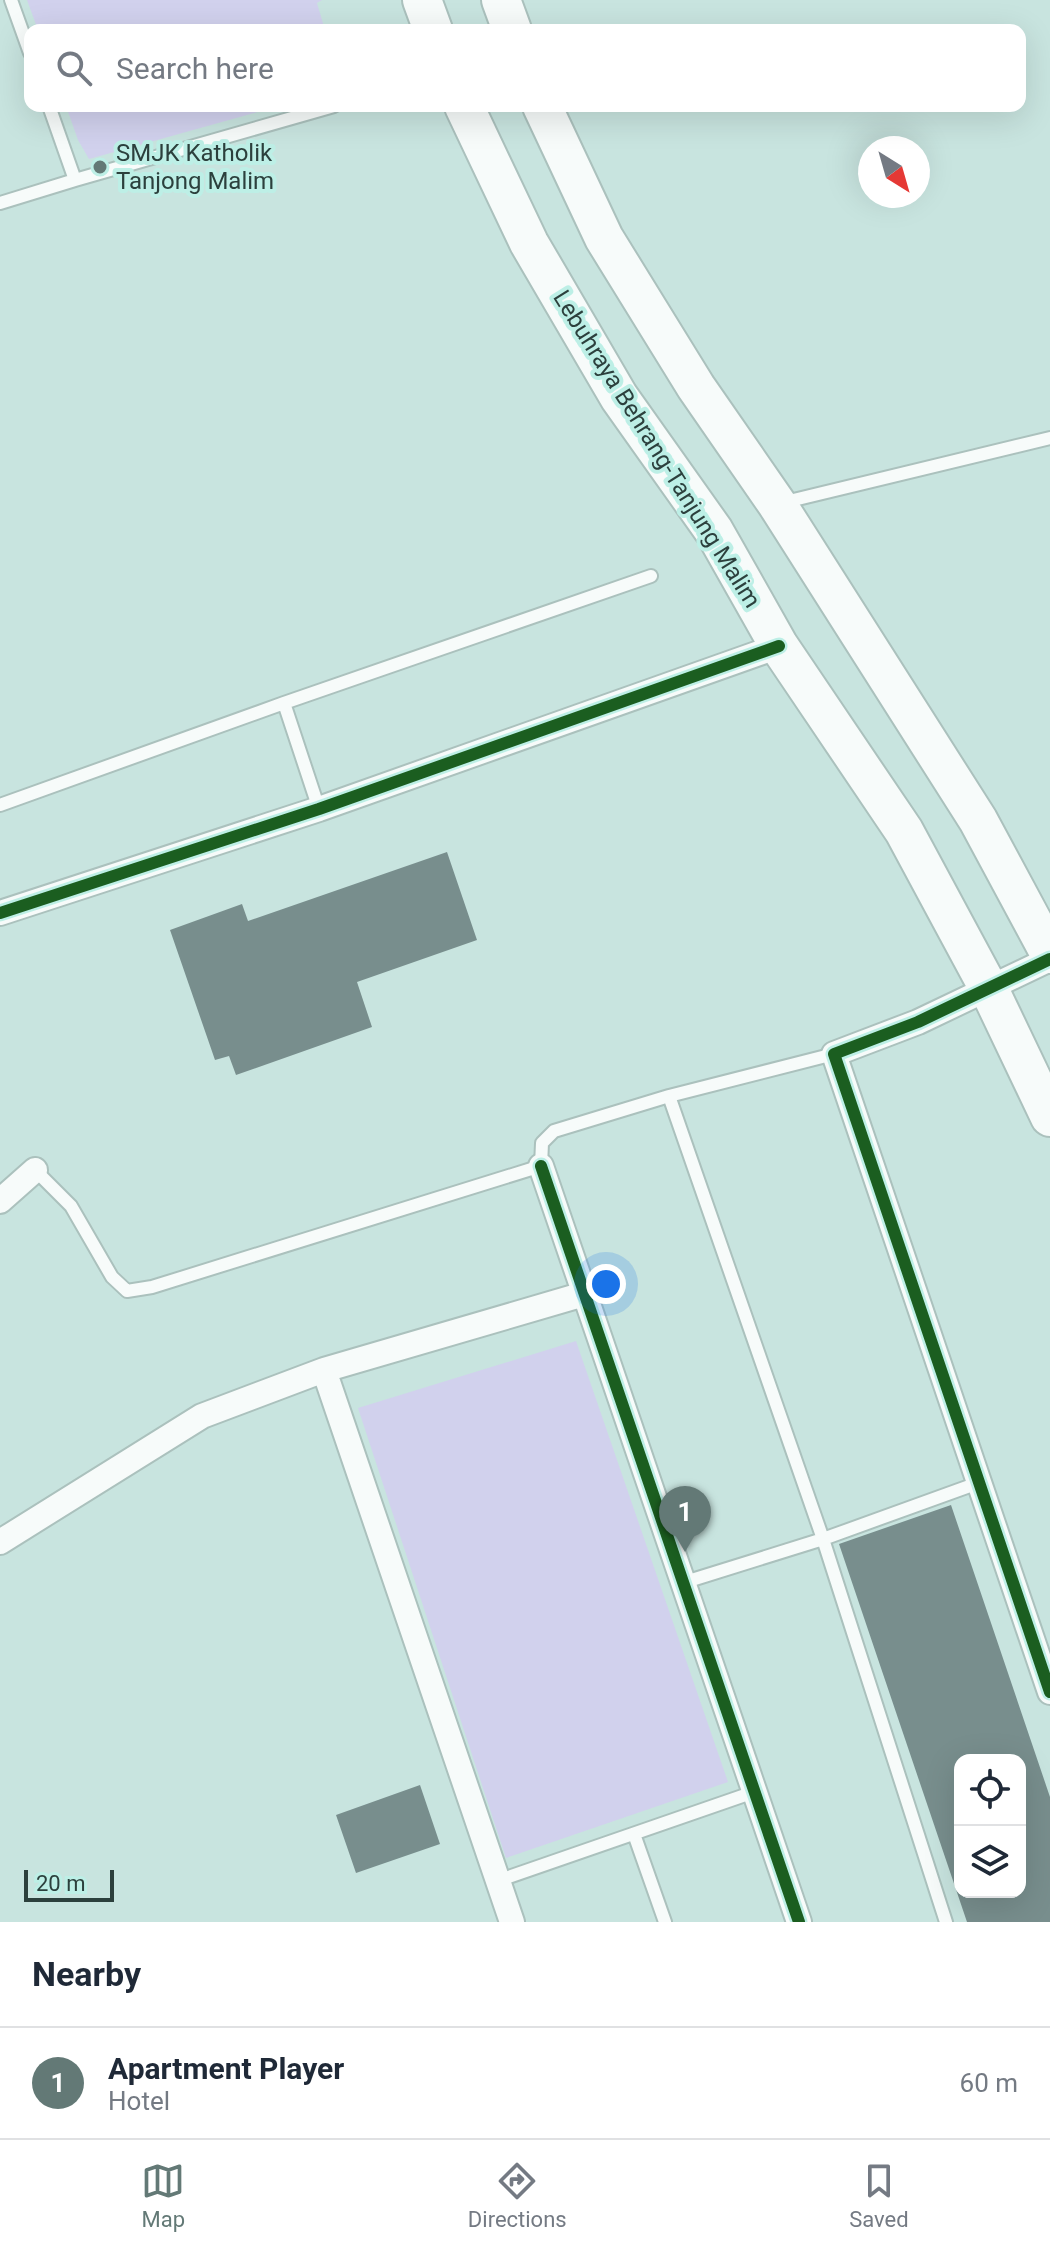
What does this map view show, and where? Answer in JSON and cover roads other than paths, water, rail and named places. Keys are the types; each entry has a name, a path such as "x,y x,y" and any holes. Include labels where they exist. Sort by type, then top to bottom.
{"main road":[{"path":"422,0 431,24"},
{"path":"501,0 510,24"},
{"name":"Lebuhraya Behrang-Tanjung Malim","path":"467,112 536,256 619,397 714,531 779,646 904,831 989,989 1050,1117"},
{"path":"545,112 604,238 696,387 777,504 978,820 1050,957"}],"street":[{"path":"0,913 319,809 779,646"},
{"path":"1050,957 918,1022 834,1054 1050,1692"},
{"path":"541,1166 799,1922"},
{"path":"0,1201 35,1170"},
{"path":"0,1542 202,1416 324,1370 584,1294"},
{"path":"324,1370 512,1922"}],"lane":[{"path":"11,0 24,36"},
{"path":"51,112 75,180"},
{"path":"0,203 313,112"},
{"path":"777,504 1050,438"},
{"path":"0,805 651,576"},
{"path":"284,703 319,809"},
{"path":"35,1170 71,1206 112,1277 127,1291 152,1287 541,1166 542,1143 554,1131 669,1096 834,1054"},
{"path":"669,1096 823,1539 946,1922"},
{"path":"682,1583 823,1539 978,1483"},
{"path":"497,1881 754,1792"},
{"path":"634,1834 665,1922"}],"place":[{"name":"SMJK Katholik Tanjong Malim","path":"100,167"},
{"name":"Apartment Player","path":"685,1552"}]}
